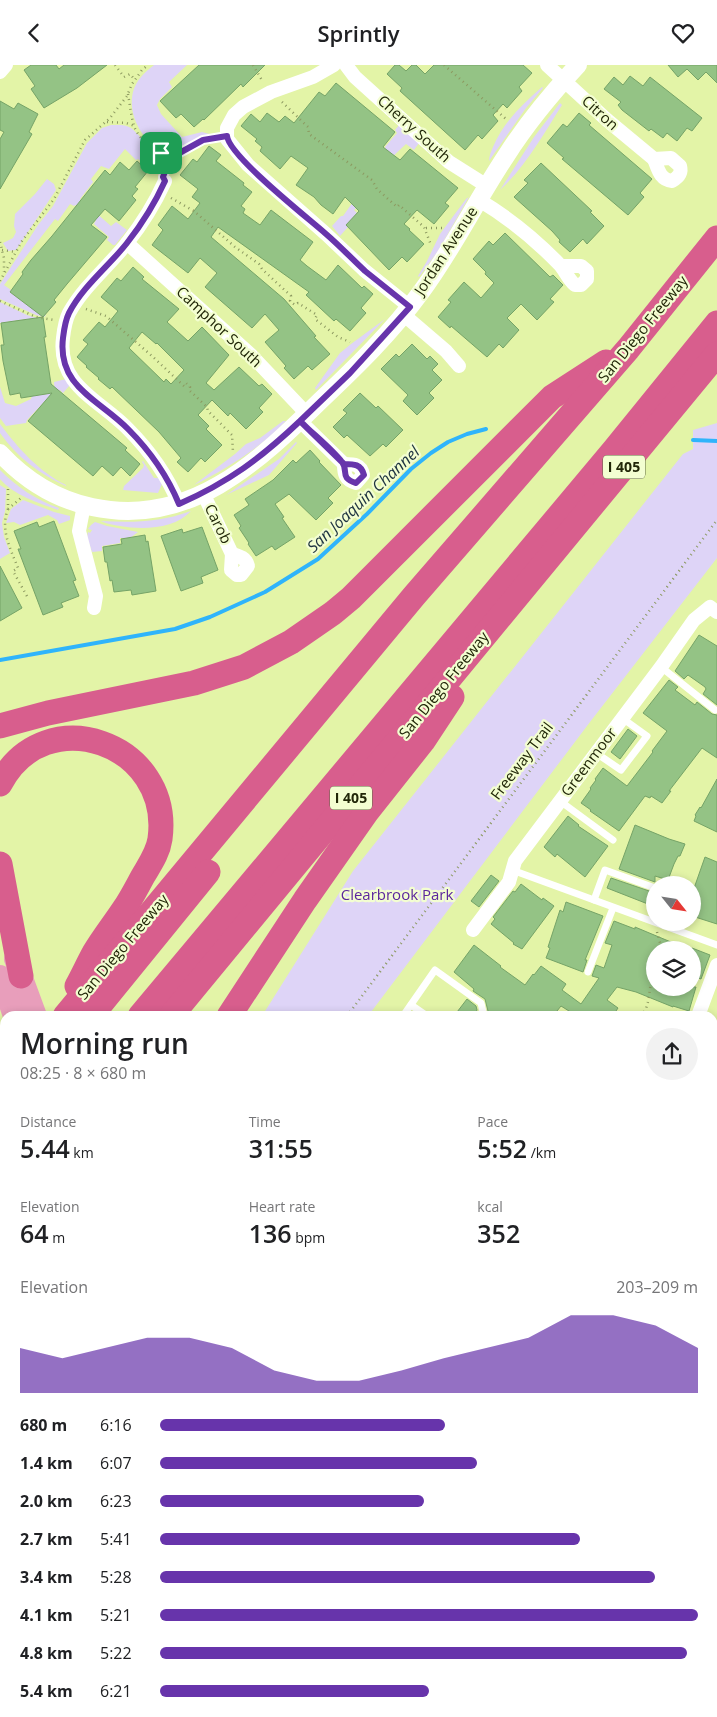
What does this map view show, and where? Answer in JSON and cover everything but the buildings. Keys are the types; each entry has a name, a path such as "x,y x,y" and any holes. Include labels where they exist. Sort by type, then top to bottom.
{"highway":[{"name":"San Diego Freeway","path":"69,1011 414,597 628,349 717,237"},
{"path":"144,1011 614,450 717,323"},
{"path":"0,726 48,713 168,689 217,677 244,667 291,642 351,598 552,397 628,349"},
{"name":"San Diego Freeway","path":"175,1011 717,354"},
{"path":"232,1011 305,900 366,813 423,741 530,580"},
{"name":"San Diego Freeway","path":"95,1011 290,769 316,717"},
{"path":"0,785 12,767 36,748 57,740 85,738 112,746 134,761 150,783 158,805 160,837 157,851 126,907 94,953 64,1011"},
{"path":"0,865 15,979"}],"main road":[{"path":"0,916 15,979 33,1011"},
{"path":"12,1010 15,979"}],"street":[{"path":"0,72 6,65"},
{"path":"334,65 313,77 271,92 243,107 234,115 227,128 230,144 248,165 326,234 407,311 459,366"},
{"name":"Cherry South","path":"346,65 355,77 561,266"},
{"name":"Citron","path":"547,65 613,125 654,159"},
{"name":"Jordan Avenue","path":"0,453 26,478 42,489 84,505 125,512 146,511 179,504 203,493 252,463 275,445 350,373 407,311 438,269 522,132 578,65"},
{"path":"163,186 128,243 69,312 65,323 62,346 63,362 71,379 83,392 127,427 143,445 158,464 174,491 179,504"},
{"name":"Camphor South","path":"128,243 251,355 344,464"},
{"name":"Carob","path":"203,493 232,554"},
{"path":"84,505 79,531 96,596 94,608"},
{"name":"Greenmoor","path":"473,930 508,882 515,861 661,667 694,620 713,607"},
{"path":"700,1011 716,968"}],"lane":[{"path":"661,667 715,711"},
{"path":"596,753 621,770 646,736 622,718"},
{"path":"560,801 613,840"},
{"path":"594,900 605,870 646,885"},
{"path":"512,871 646,919"},
{"path":"588,971 613,908"},
{"path":"679,931 717,945"},
{"path":"407,1011 435,970 481,1003 483,1011"},
{"path":"411,1005 420,1011"}],"path":[{"path":"115,65 124,77 130,74 135,80"},
{"path":"0,281 16,252 54,199 85,140 106,122 128,93 142,70 148,65"},
{"path":"253,65 265,86"},
{"path":"444,65 506,119"},
{"path":"128,93 134,126 144,139 161,153 167,166"},
{"path":"276,98 308,127 309,134 372,180 377,189 397,207 399,205 424,227 442,229"},
{"path":"106,122 126,123 134,126"},
{"path":"227,136 203,140 174,156 167,166 163,177 163,186 235,247 259,264 291,296 290,301 296,305 298,303 317,315 315,319 338,337 350,342"},
{"path":"161,153 174,156"},
{"path":"424,227 431,245"},
{"path":"0,242 4,273"},
{"path":"2,250 16,252"},
{"path":"0,301 36,317 65,323"},
{"path":"77,301 87,309 106,316 184,386 186,383 190,387 189,390 232,435 234,451"},
{"path":"8,489 8,509 4,518 5,534 18,567 13,571 28,597"},
{"path":"8,509 22,497"},
{"name":"Freeway Trail","path":"351,1011 717,520"},
{"path":"657,931 660,941"},
{"path":"646,1011 648,996"}],"green space":[{"path":"154,65 187,65 169,82 172,87 160,99 157,105 161,114 182,137 202,132 217,136 200,141 174,155 162,152 149,141 139,129 133,115 132,100 134,88 139,80"},
{"path":"542,87 489,161 491,152 502,129"},
{"path":"560,103 562,105 534,150 500,190 534,137"},
{"path":"400,124 419,143 414,150 406,144 389,160 385,147 397,133 395,130"},
{"path":"111,125 124,125 131,128 149,146 165,167 163,170 150,162 146,165 138,159 136,160 125,149 109,169 101,166 91,179 93,182 80,199 111,226 116,222 127,230 113,245 107,240 109,237 94,224 96,220 75,205 70,204 58,221 55,219 4,285 28,306 31,304 46,315 44,317 36,315 0,299 0,284 38,225 53,206 87,143 102,128"},
{"path":"47,179 54,184 56,190 16,250 8,251 3,243 13,238 16,232 14,226 15,214"},
{"path":"372,191 354,210 357,213 340,236 332,226 343,216 353,202"},
{"path":"469,197 438,251 419,277 440,234"},
{"path":"0,302 27,315 44,320 29,322 26,319 0,323"},
{"path":"385,319 316,390 315,388 340,353"},
{"path":"66,379 70,385 63,393 60,390 49,403 45,401 26,423 6,426 0,418 0,387 5,403 16,406 31,399 32,396 55,393 54,382"},
{"path":"283,421 286,421 254,449 219,472 194,485 246,444 260,438"},
{"name":"Clearbrook Park","path":"717,423 717,558 590,722 372,1011 265,1011 353,871 683,454 693,449 693,430"},
{"path":"0,424 30,459 66,486 47,476 21,457 0,433"},
{"path":"296,442 269,475 226,495 279,459"},
{"path":"143,461 154,478 160,478 162,484 158,493 123,490 124,486 143,468"},
{"path":"0,470 27,492 59,508 58,510 12,490 0,479"},
{"path":"0,485 6,489 5,511 2,523 4,537 10,553 0,559"},
{"path":"23,500 70,516 70,520 59,524 57,520 48,515 20,525 14,522 6,523 11,509"},
{"path":"191,511 168,525 158,527 129,527 101,521 147,521"},
{"path":"95,522 138,532 130,538 120,538 120,543 102,546 102,551 92,552 87,537 88,532 90,533 92,530 88,529"}],"waterway":[{"name":"San Joaquin Channel","path":"0,660 175,629 210,617 265,592 318,559 367,514 411,469 431,453 448,442 486,429"},
{"name":"San Joaquin Channel","path":"693,440 717,441"}],"route":[{"path":"161,153 167,166 163,177 165,181 156,199 128,243 82,294 69,312 65,323 62,346 63,362 71,379 83,392 127,427 143,445 158,464 174,491 179,504 228,480 275,445 300,421 344,464 358,465 362,469 364,475 356,483 349,481 345,477 344,464 310,431 300,421 350,373 410,307 364,270 248,165 234,149 227,136 203,140 174,156 161,153"}]}
